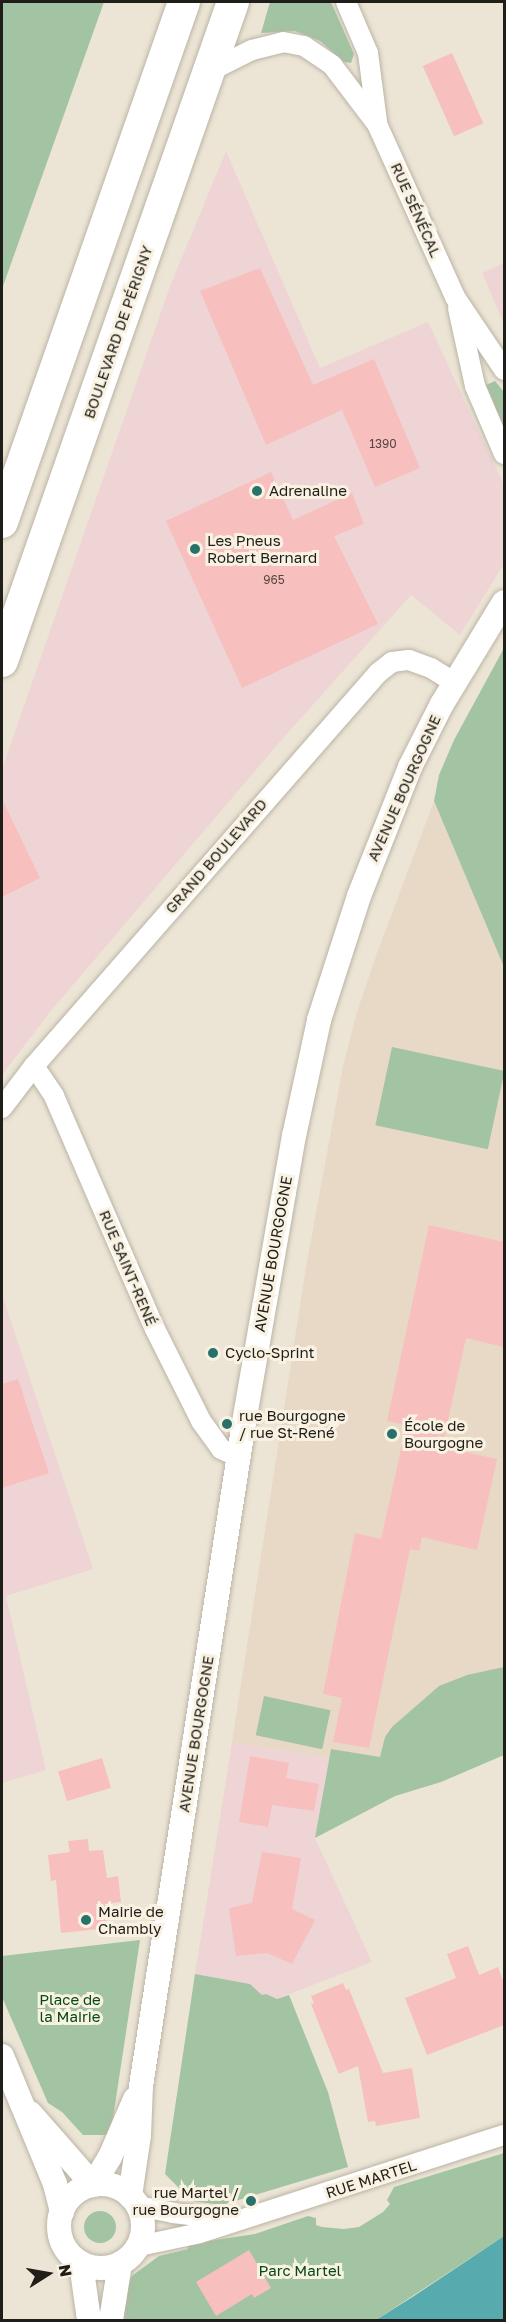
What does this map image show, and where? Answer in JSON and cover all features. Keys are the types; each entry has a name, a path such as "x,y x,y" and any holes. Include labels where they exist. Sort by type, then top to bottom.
{"main road":[{"path":"2,522 184,2"},
{"name":"BOULEVARD DE PÉRIGNY","path":"2,661 233,2"}],"street":[{"name":"RUE SÉNÉCAL","path":"346,2 368,53 377,124"},
{"name":"RUE SÉNÉCAL","path":"208,72 261,46 283,42 304,46 332,64 377,124 455,297 504,370"},
{"name":"RUE SÉNÉCAL","path":"455,297 475,386 504,454"},
{"name":"AVENUE BOURGOGNE","path":"134,2201 141,2086 238,1457 292,1147 319,1020 343,941 386,824 425,736 504,602"},
{"name":"GRAND BOULEVARD","path":"2,1108 34,1065 378,673 392,663 409,660 431,668 455,683"},
{"name":"RUE SAINT-RENÉ","path":"34,1065 54,1096 155,1329 201,1421 221,1449 238,1457"},
{"path":"2,2056 55,2184 62,2212 60,2226 63,2241 70,2254 81,2263 103,2268 120,2264 139,2246 143,2226 134,2201 112,2186 93,2185 72,2197 62,2212"},
{"name":"AVENUE BOURGOGNE","path":"93,2185 110,2157 141,2086"},
{"path":"24,2106 93,2185"},
{"name":"RUE MARTEL","path":"139,2246 200,2233 504,2135"},
{"name":"RUE MARTEL","path":"134,2201 164,2212 237,2220"},
{"path":"81,2263 89,2320"},
{"path":"111,2320 120,2264"}],"shaded area":[{"path":"226,151 320,368 428,322 504,485 504,564 460,635 411,595 278,744 50,1012 2,1075 2,769 170,286"},
{"path":"504,263 504,324 482,273"},
{"name":"École de Bourgogne","path":"434,801 504,967 504,1755 441,1782 395,1796 315,1838 330,1758 232,1742 306,1267 343,1066 357,1012 377,953"},
{"path":"2,1294 93,1569 6,1596 46,1770 2,1783"},
{"path":"232,1742 330,1758 315,1838 372,1962 277,1999 266,1994 262,1996 250,1984 195,1974"}],"green space":[{"path":"2,2 104,2 2,289"},
{"path":"270,2 331,2 354,54 351,63 344,62 320,41 295,31 261,33"},
{"path":"495,381 504,392 504,427 486,385"},
{"path":"504,648 504,967 434,801 439,775 454,740"},
{"path":"392,1047 504,1071 488,1149 375,1125"},
{"path":"504,1667 504,1755 441,1782 395,1796 315,1838 331,1749 380,1757 385,1737 392,1727 439,1686 467,1675"},
{"path":"264,1696 331,1710 322,1749 256,1735"},
{"name":"Place de la Mairie","path":"140,1940 113,2118 107,2135 83,2135 62,2112 48,2103 2,1997 2,1956"},
{"path":"195,1974 250,1984 262,1995 266,1994 277,1999 289,1995 328,2092 348,2167 222,2205 192,2201 165,2174"},
{"name":"Parc Martel","path":"504,2153 504,2236 376,2320 122,2320 128,2282 133,2275 159,2256 188,2249 188,2244 255,2234 308,2216 316,2218 316,2225 322,2227 344,2229 359,2227 383,2212 390,2204 387,2200 394,2187"},
{"path":"100,2211 111,2216 116,2227 111,2238 100,2243 89,2238 84,2227 89,2216"}],"water":[{"path":"504,2236 504,2320 376,2320 414,2296"}],"building":[{"path":"452,53 483,123 454,136 423,66"},
{"path":"260,268 313,385 374,359 420,468 375,487 342,410 266,445 200,291"},
{"path":"271,472 293,520 352,493 364,524 334,536 378,624 242,688 166,521"},
{"path":"2,799 40,878 2,897"},
{"path":"429,1225 504,1242 504,1347 466,1338 442,1447 497,1459 477,1550 422,1537 419,1551 410,1549 369,1748 333,1742 342,1698 323,1694 355,1533 381,1539 406,1425 387,1421"},
{"path":"18,1379 49,1473 2,1488 2,1384"},
{"path":"250,1756 289,1763 286,1778 319,1784 314,1811 272,1805 268,1827 239,1822"},
{"path":"102,1758 111,1788 67,1801 58,1771"},
{"path":"88,1839 89,1851 103,1850 107,1878 118,1876 121,1902 105,1904 108,1928 61,1933 56,1880 51,1881 48,1855 70,1852 68,1841"},
{"path":"262,1852 301,1858 292,1909 315,1920 292,1964 267,1953 236,1956 229,1908 252,1903"},
{"path":"468,1946 479,1975 498,1967 504,1983 504,2025 427,2055 405,1998 456,1978 447,1954"},
{"path":"343,1983 346,1990 349,1989 383,2073 412,2068 420,2118 376,2126 375,2121 368,2122 358,2066 339,2074 311,2004 314,2003 311,1996"},
{"path":"249,2250 271,2288 254,2298 252,2294 216,2316 196,2282"}],"place":[{"name":"Adrenaline","path":"257,491"},
{"name":"Les Pneus Robert Bernard","path":"195,549"},
{"name":"Cyclo-Sprint","path":"213,1353"},
{"name":"rue Bourgogne / rue St-René","path":"227,1424"},
{"name":"École de Bourgogne","path":"392,1434"},
{"name":"Mairie de Chambly","path":"86,1920"},
{"name":"rue Martel / rue Bourgogne","path":"251,2201"}]}
